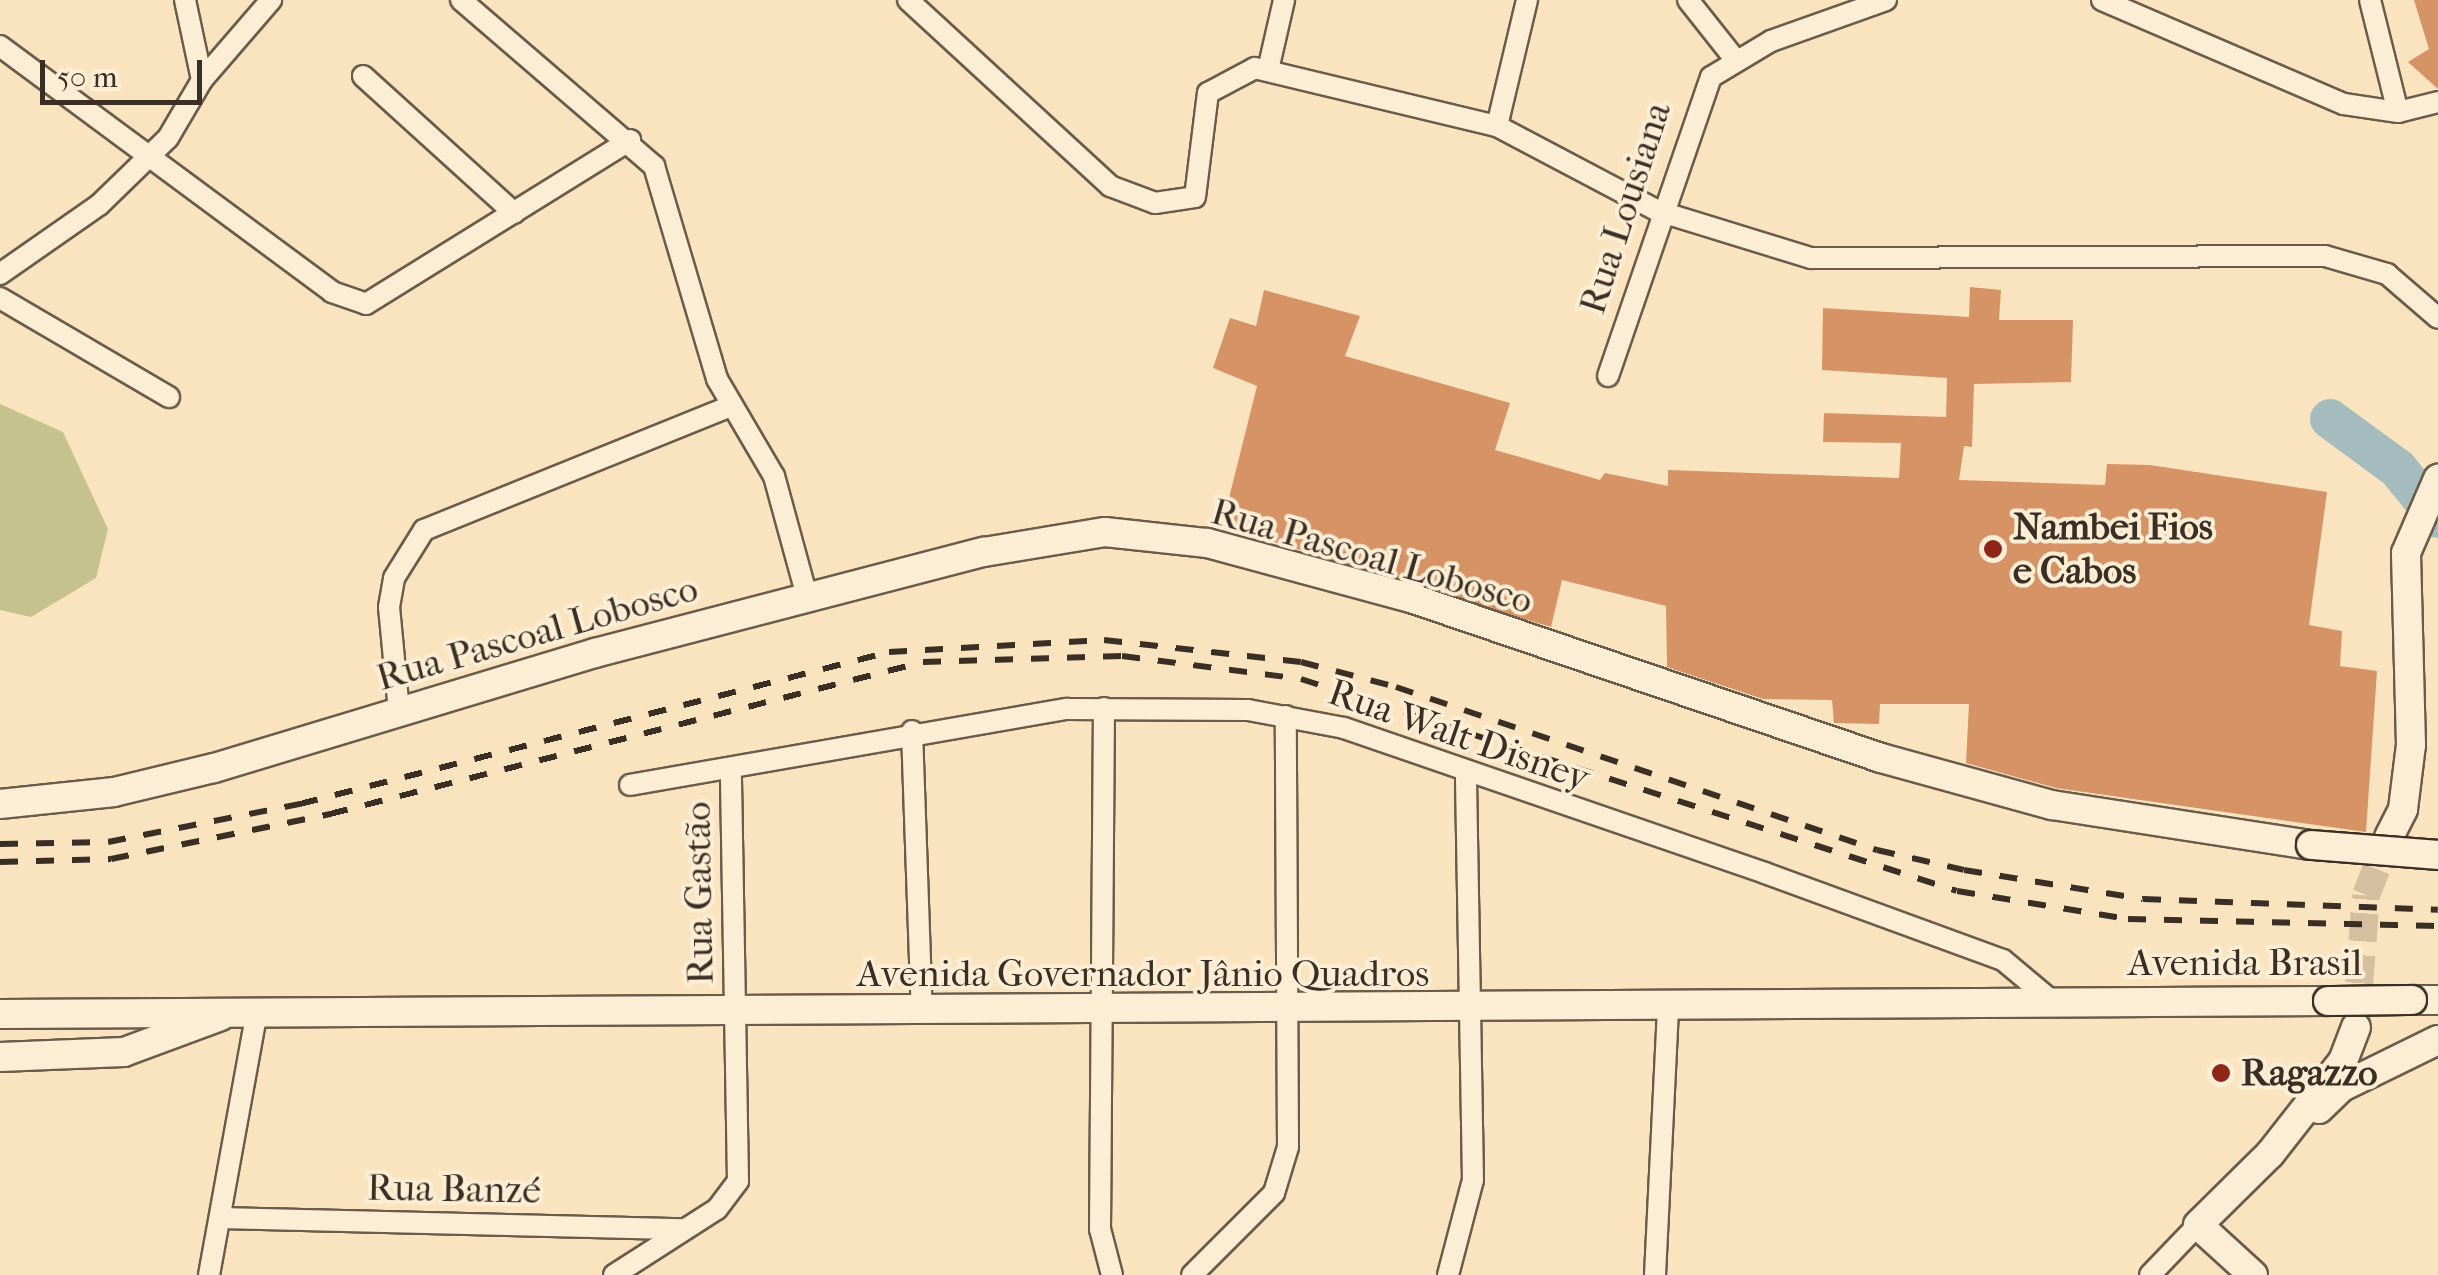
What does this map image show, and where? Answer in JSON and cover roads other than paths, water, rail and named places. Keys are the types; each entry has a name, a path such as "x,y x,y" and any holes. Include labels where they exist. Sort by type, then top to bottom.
{"main road":[{"path":"2388,837 2409,782 2406,553 2418,508 2437,480"},
{"name":"Rua Pascoal Lobosco","path":"0,804 114,792 807,597 1067,534 1207,543 1414,599 1881,758 2052,806 2311,845 2438,855"},
{"name":"Avenida Brasil","path":"2053,1002 2425,1000"},
{"name":"Avenida Governador Jânio Quadros","path":"0,1014 1098,1014 1284,1009 1668,1010 2053,1002"},
{"name":"Avenida Governador Jânio Quadros","path":"0,1057 124,1052 245,1011"},
{"path":"74,1056 82,1013"},
{"path":"2270,1154 2343,1061 2356,1027"},
{"path":"2253,1275 2198,1225 2342,1087 2438,1040"}],"street":[{"path":"185,0 202,80"},
{"path":"0,274 154,156 202,80 271,0"},
{"path":"460,0 630,140 668,195 699,328 731,406 774,476 807,597"},
{"path":"908,0 1131,196 1180,206 1195,198 1208,93 1236,73 1268,70 1497,126 1658,211 1811,258 2325,256 2388,274 2438,318"},
{"path":"1268,70 1284,0"},
{"path":"1497,126 1527,0"},
{"path":"1688,0 1734,58"},
{"name":"Rua Lousiana","path":"1608,376 1694,104 1734,58 1859,6 1886,0"},
{"path":"2102,0 2344,104 2398,112 2438,102"},
{"path":"2370,0 2398,112"},
{"path":"0,46 154,156 332,292 366,304 630,140"},
{"path":"364,76 514,214"},
{"path":"0,298 169,398"},
{"path":"399,711 389,607 394,578 424,530 731,406"},
{"path":"1104,708 1098,1014 1104,1272"},
{"name":"Rua Walt Disney","path":"630,785 732,769 912,732 1104,708 1286,716 1466,772 2003,960 2053,1002"},
{"path":"1192,1275 1274,1193 1283,1170 1286,716"},
{"path":"912,732 922,1011"},
{"name":"Rua Gastão","path":"614,1275 685,1229 738,1182 732,769"},
{"path":"1448,1275 1473,1180 1466,772"},
{"path":"1655,1275 1668,1010"},
{"path":"208,1275 220,1218 245,1011"},
{"name":"Rua Banzé","path":"220,1218 685,1229"},
{"path":"2150,1275 2198,1225"}],"waterway":[{"path":"2330,419 2398,469 2438,518"}],"tunnel":[{"path":"2356,1025 2366,895 2389,837"}],"railway":[{"path":"0,844 108,842 300,804 889,652 1104,640 1301,662 1396,687 1877,850 1964,870 2143,899 2438,910"},
{"path":"0,862 111,859 330,814 923,662 1122,656 1301,679 1957,891 2128,919 2438,926"}],"place":[{"name":"Nambei Fios e Cabos","path":"1993,549"},
{"name":"Ragazzo","path":"2221,1073"}]}
